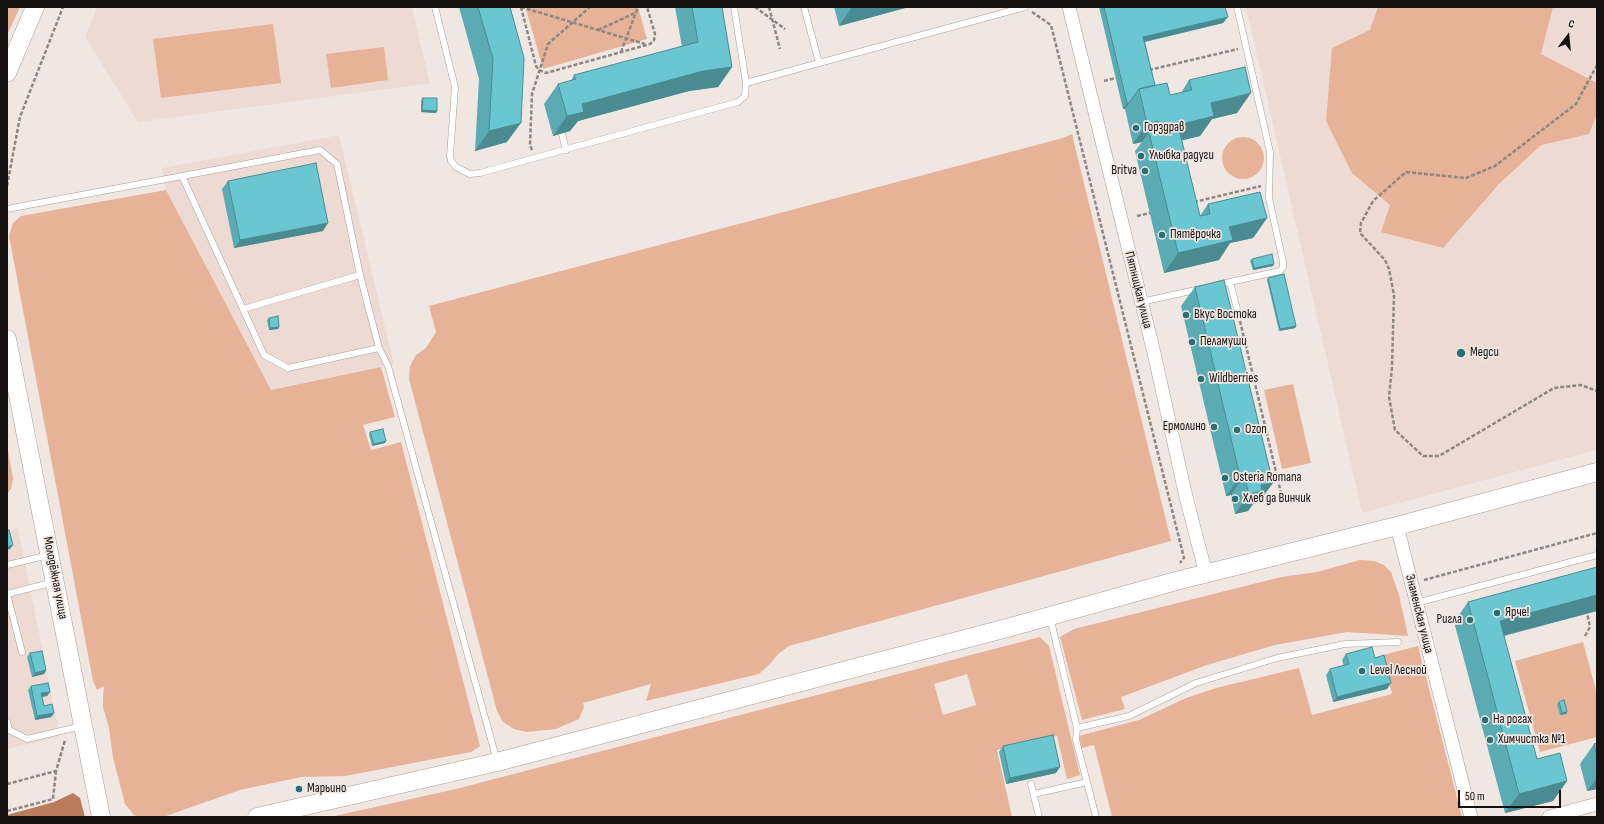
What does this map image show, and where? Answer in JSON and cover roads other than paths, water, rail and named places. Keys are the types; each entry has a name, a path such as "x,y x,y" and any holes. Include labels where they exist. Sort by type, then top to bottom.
{"street":[{"path":"7,73 35,7"},
{"name":"Пятницкая улица","path":"1069,7 1206,574"},
{"name":"Молодёжная улица","path":"7,339 56,582 75,727 101,817"},
{"path":"257,817 497,762 1597,472"},
{"name":"Знаменская улица","path":"1396,526 1471,817"},
{"path":"1549,817 1597,804"}],"lane":[{"path":"435,7 455,87 450,156 451,161 456,167 470,174 480,173 566,150 738,102 745,96 746,83 734,7"},
{"path":"804,7 819,63"},
{"path":"746,83 1025,7"},
{"path":"1141,302 1230,282 1274,275 1283,267 1269,198 1270,152 1237,7"},
{"path":"562,134 566,150"},
{"path":"7,209 320,150 336,164 360,275 379,348 388,366 497,762"},
{"path":"182,176 264,355 288,368 379,348"},
{"path":"243,309 360,275"},
{"path":"1230,282 1238,313"},
{"path":"7,565 50,554"},
{"path":"1416,603 1597,555"},
{"path":"22,652 7,594 56,582"},
{"path":"1050,616 1077,728 1076,740 1096,817"},
{"path":"1077,728 1129,716 1196,683 1277,658 1345,644 1398,642"},
{"path":"7,722 9,730 27,739 75,727"},
{"path":"1034,794 1087,782"},
{"path":"1031,784 1040,817"}],"place":[{"name":"Горздрав","path":"1136,128"},
{"name":"Улыбка радуги","path":"1141,156"},
{"name":"Britva","path":"1145,171"},
{"name":"Пятёрочка","path":"1162,235"},
{"name":"Вкус Востока","path":"1186,315"},
{"name":"Пеламуши","path":"1192,342"},
{"name":"Медси","path":"1461,353"},
{"name":"Wildberries","path":"1201,379"},
{"name":"Ермолино","path":"1214,427"},
{"name":"Ozon","path":"1237,430"},
{"name":"Osteria Romana","path":"1225,478"},
{"name":"Хлеб да Винчик","path":"1235,499"},
{"name":"Ярче!","path":"1497,613"},
{"name":"Ригла","path":"1470,620"},
{"name":"Level Лесной","path":"1362,671"},
{"name":"На рогах","path":"1485,720"},
{"name":"Химчистка №1","path":"1490,740"},
{"name":"Марьино","path":"299,789"}]}
